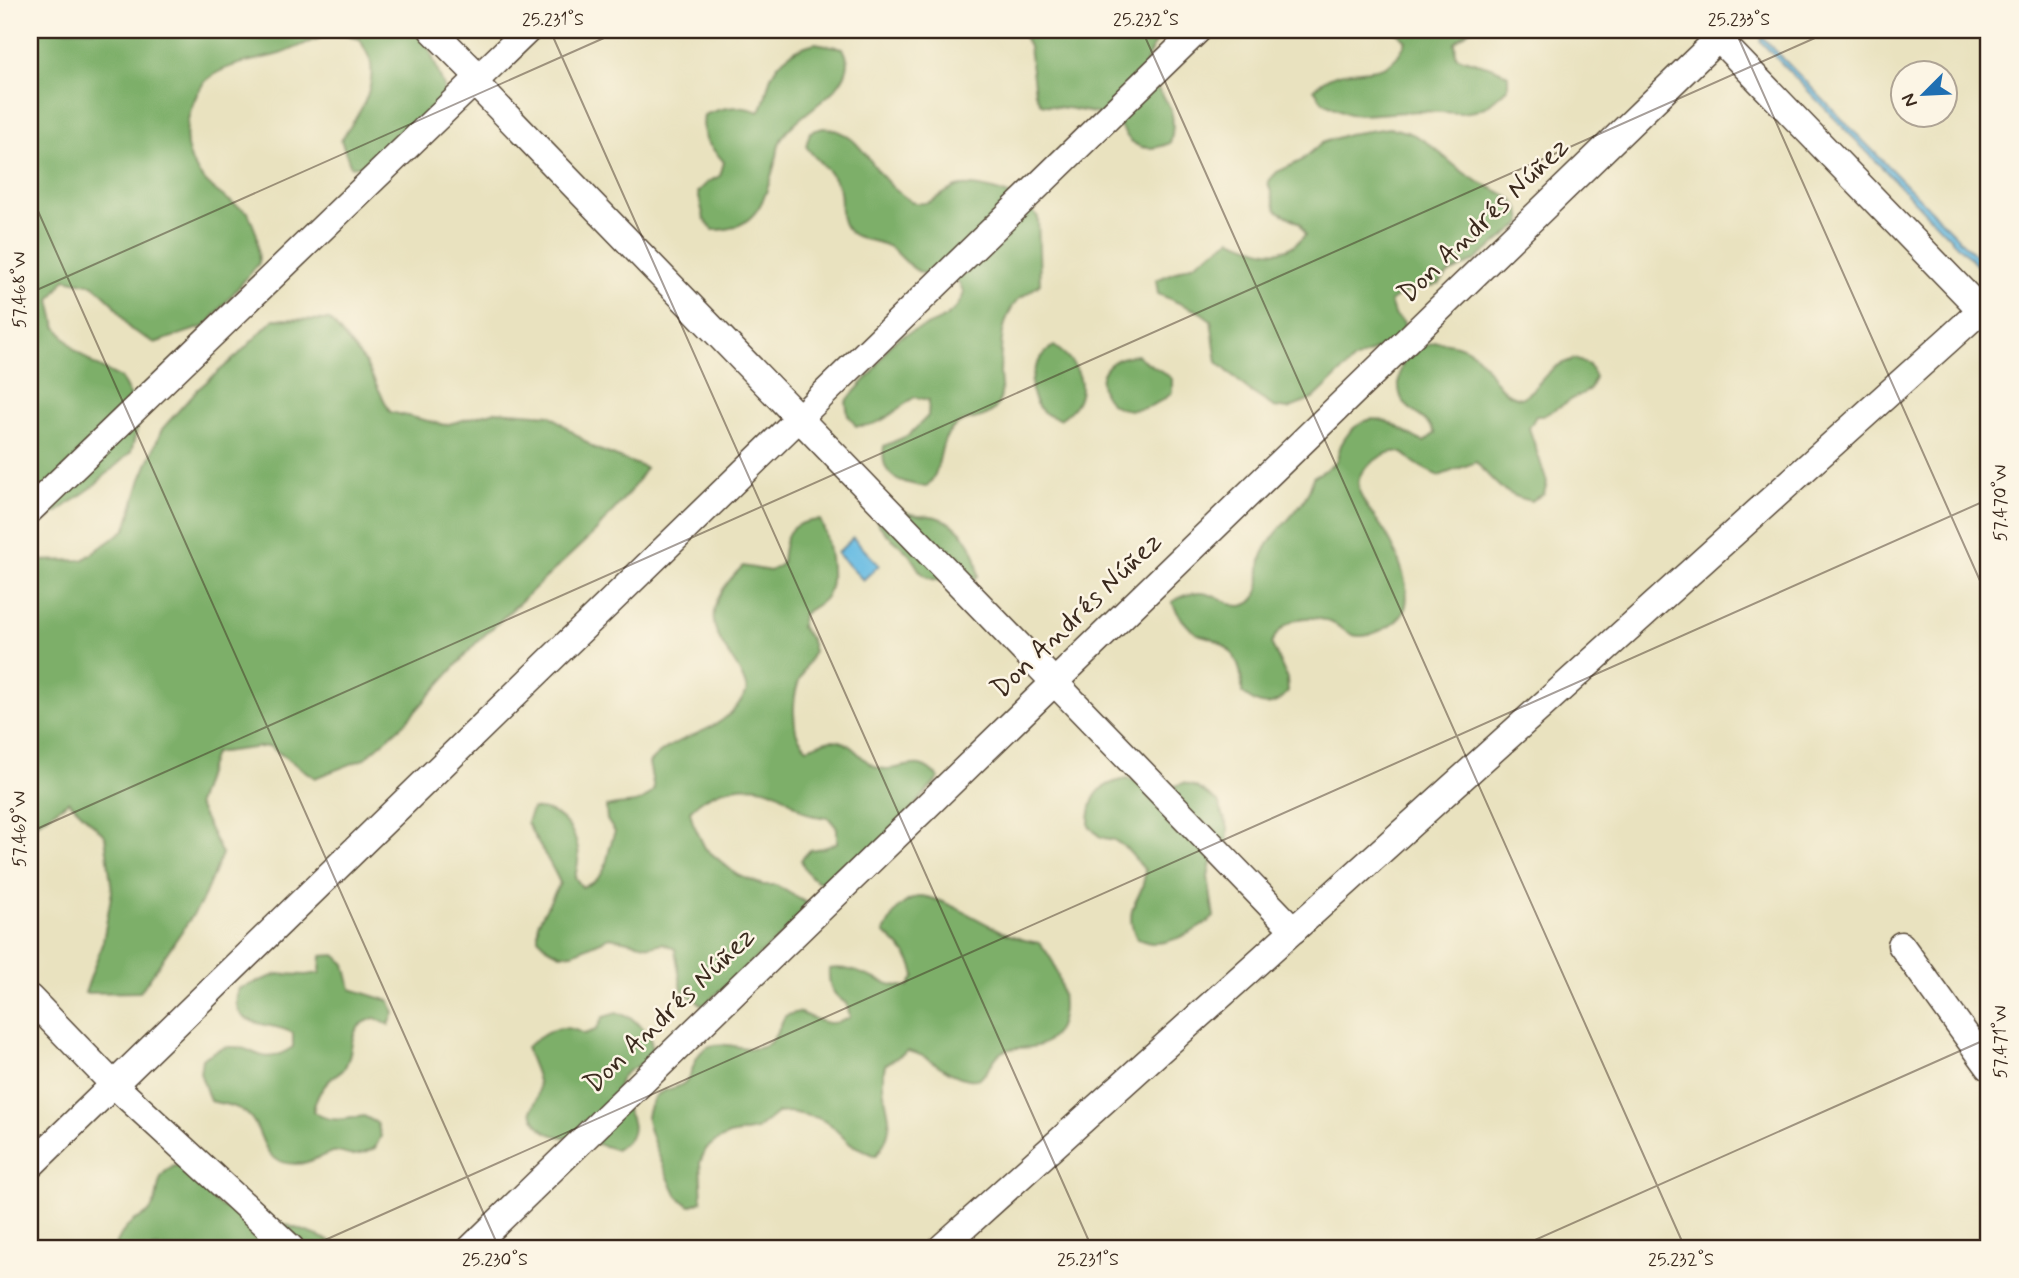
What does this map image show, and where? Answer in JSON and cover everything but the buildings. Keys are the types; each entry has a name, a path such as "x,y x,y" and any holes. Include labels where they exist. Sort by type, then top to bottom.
{"street":[{"path":"432,30 799,418 1294,930"},
{"path":"30,510 528,30"},
{"path":"30,1166 1198,30"},
{"path":"941,1248 1985,306 1718,33"},
{"name":"Don Andrés Núñez","path":"471,1248 1718,33"},
{"path":"1900,945 1989,1067"},
{"path":"30,998 113,1084 291,1248"}],"green space":[{"path":"30,30 422,30 444,87 445,115 379,163 351,167 341,140 359,113 372,75 369,58 360,39 339,34 317,39 283,53 234,65 216,73 205,82 190,112 187,146 191,160 208,184 248,212 257,235 259,263 206,326 155,343 130,329 114,304 94,285 65,279 50,300 56,326 74,349 95,365 121,378 133,401 138,425 131,452 91,488 30,531"},
{"path":"1021,30 1158,30 1145,72 1164,97 1171,112 1173,131 1170,143 1154,148 1138,146 1111,118 1041,104 1035,93 1029,47"},
{"path":"1394,30 1470,30 1455,42 1456,56 1508,75 1508,88 1487,106 1461,113 1419,111 1349,114 1322,101 1314,89 1327,79 1339,74 1377,69 1388,65 1398,56 1406,41"},
{"path":"815,43 843,48 848,61 839,85 797,121 781,140 765,196 751,217 729,229 713,230 704,219 698,192 708,182 720,176 724,162 705,136 704,115 731,108 759,112 771,77 779,63 799,49"},
{"path":"823,128 836,130 847,136 865,153 888,183 914,202 927,202 956,187 971,186 990,189 1017,199 1038,217 1040,284 1018,300 1008,316 1001,344 1000,400 988,414 963,422 952,429 944,442 932,480 926,487 893,477 888,472 883,457 884,446 909,435 928,416 929,400 915,397 888,417 866,426 856,426 848,415 846,402 898,338 945,317 953,311 964,293 960,284 950,276 920,272 891,248 856,236 846,228 841,217 837,183 806,146 810,132"},
{"path":"1389,128 1415,135 1461,171 1514,201 1522,223 1474,261 1448,274 1439,284 1402,294 1390,302 1394,314 1404,323 1404,336 1354,360 1313,399 1288,409 1274,407 1251,392 1217,362 1211,320 1200,312 1158,294 1156,280 1194,264 1231,239 1270,251 1287,249 1296,244 1305,235 1300,223 1276,210 1268,182 1277,172 1301,161 1322,143 1348,134"},
{"path":"274,319 330,320 365,362 390,412 445,425 496,411 550,415 594,448 646,468 596,531 476,643 405,723 364,759 315,778 269,746 214,753 197,804 222,854 201,903 140,992 85,993 103,941 112,891 105,836 69,801 30,828 30,561 83,560 126,529 141,479 162,429 197,390"},
{"path":"1435,342 1455,344 1469,350 1479,358 1508,394 1521,398 1564,363 1575,359 1589,365 1595,377 1590,389 1543,416 1536,416 1529,428 1547,482 1544,494 1531,501 1506,492 1476,462 1439,476 1420,467 1404,454 1392,452 1366,467 1359,478 1359,491 1397,555 1405,580 1404,611 1390,626 1357,636 1321,619 1303,618 1289,624 1271,643 1287,678 1288,692 1271,704 1255,702 1242,693 1239,668 1232,653 1220,642 1192,630 1172,602 1198,593 1240,606 1254,600 1259,588 1261,560 1268,544 1298,508 1310,489 1313,477 1334,464 1341,445 1359,424 1378,419 1424,442 1435,433 1426,421 1403,401 1399,380 1402,365 1409,354"},
{"path":"1054,346 1072,363 1081,382 1077,401 1060,419 1047,415 1039,407 1033,398 1032,387 1037,364"},
{"path":"1137,355 1172,379 1172,393 1149,407 1129,410 1114,405 1105,395 1101,383 1105,370 1117,360"},
{"path":"884,499 908,513 936,517 954,526 972,548 978,576 968,585 929,578 923,574 906,552 882,529 874,516"},
{"path":"820,520 828,547 831,581 826,597 803,614 801,627 810,638 814,651 799,681 795,696 794,719 798,736 807,748 827,741 840,741 879,768 923,766 939,778 845,885 818,881 808,874 801,860 810,850 837,843 837,828 828,817 813,816 781,795 758,787 720,791 690,811 705,848 737,875 763,885 776,885 813,907 703,1006 682,990 675,949 663,943 650,946 610,937 573,953 560,954 548,948 538,938 538,923 560,883 527,822 532,809 556,814 568,825 579,852 575,877 582,887 598,878 606,865 615,832 607,820 606,807 638,802 649,795 654,789 649,763 674,744 725,718 737,707 747,691 743,678 717,634 714,610 719,596 743,566 770,571 782,564 786,537 794,527"},
{"path":"1127,779 1165,789 1184,783 1196,787 1218,802 1228,828 1228,841 1211,863 1208,877 1214,917 1194,931 1161,943 1137,939 1132,928 1132,910 1144,880 1145,870 1126,848 1114,840 1100,837 1089,826 1091,807 1097,794 1109,784"},
{"path":"922,896 952,906 1009,935 1040,943 1053,962 1061,987 1063,1010 1057,1031 1040,1045 1003,1051 984,1075 975,1079 952,1074 923,1056 907,1051 885,1065 883,1079 889,1131 876,1156 850,1144 830,1124 818,1118 791,1112 777,1113 756,1130 729,1135 716,1141 706,1149 700,1162 702,1201 690,1206 678,1196 670,1181 648,1123 648,1111 655,1097 684,1083 701,1051 706,1048 723,1045 758,1048 766,1045 775,1037 785,1016 798,1012 829,1023 850,1017 847,1004 832,990 829,969 859,972 897,986 908,987 915,976 911,962 904,951 884,932 898,908"},
{"path":"335,955 345,964 351,989 390,1001 394,1013 389,1025 375,1018 359,1026 345,1067 322,1089 313,1112 337,1120 364,1116 377,1123 381,1136 375,1148 360,1154 333,1152 301,1164 284,1163 269,1152 253,1120 246,1113 233,1106 210,1101 200,1073 202,1059 228,1047 246,1049 265,1057 281,1054 293,1047 293,1033 244,1018 236,1002 238,989 278,974 320,973 321,956"},
{"path":"617,1013 630,1017 650,1034 652,1048 648,1061 624,1074 618,1083 616,1098 628,1111 633,1125 629,1138 615,1149 546,1132 535,1121 531,1111 539,1086 526,1047 560,1028 584,1034 596,1030 603,1017"},
{"path":"186,1162 208,1195 221,1206 295,1228 341,1248 115,1248 128,1227 149,1212 165,1172"}],"water":[{"path":"1762,37 1989,273 1986,275 1760,41"},
{"path":"853,538 879,565 863,580 837,553"}]}
